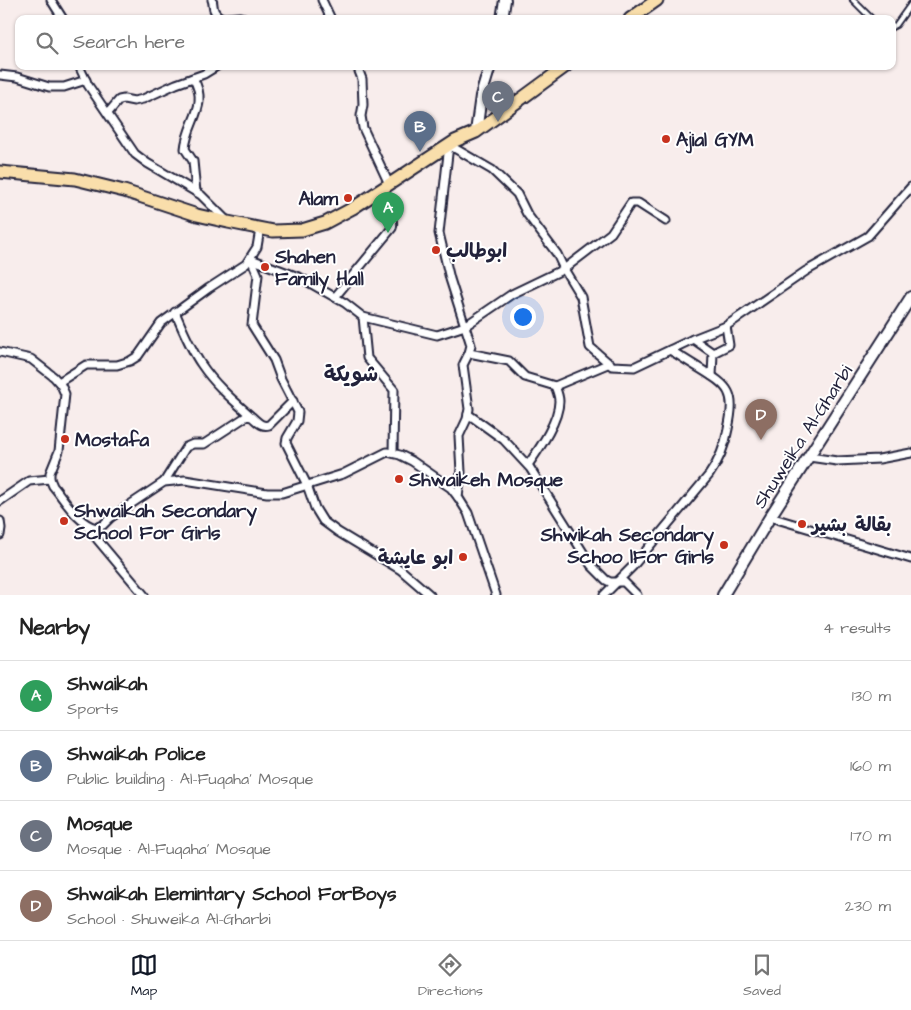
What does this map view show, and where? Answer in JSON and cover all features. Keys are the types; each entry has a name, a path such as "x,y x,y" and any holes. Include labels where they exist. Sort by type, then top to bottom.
{"main road":[{"path":"636,15 657,0"},
{"path":"0,172 81,180 124,191 197,215 260,229 286,232 308,229 329,221 449,145 476,132 561,70"}],"street":[{"path":"51,0 60,15"},
{"path":"212,0 217,15"},
{"path":"322,0 329,15"},
{"path":"503,15 505,0"},
{"path":"81,70 132,151 210,202 228,222"},
{"path":"108,113 119,100 134,101 144,99 167,87 210,70"},
{"path":"359,70 362,79 363,105 361,116 363,128 389,184"},
{"path":"476,132 489,70"},
{"path":"0,75 17,77 49,87 64,87 86,80"},
{"path":"192,78 199,94 199,106 185,149 193,161 196,192"},
{"path":"458,497 461,472 459,436 468,414 463,369 464,361 469,354 471,345 448,270 439,233 445,165 449,145 492,170 517,194 527,214 557,254 581,297 590,347 612,366 634,367 693,339 726,326 806,271 868,236 911,187"},
{"path":"335,297 392,228 392,218 374,194"},
{"path":"251,258 286,271 335,297 363,316 437,335 465,326 512,294 564,269 611,233 631,203 638,203 666,221"},
{"path":"58,382 86,365 117,365 134,359 161,323 209,288 241,269 251,258 257,247 260,229"},
{"path":"251,258 258,275 252,325 274,360 280,379 298,412 297,421 286,443 307,485 315,508 323,521 401,570 430,595"},
{"name":"Shuweika Al-Gharbi","path":"723,595 770,517 911,298"},
{"path":"175,312 195,354 208,374 260,425 269,425 293,401"},
{"path":"363,316 367,358 394,390 392,453"},
{"path":"713,353 729,345 726,326"},
{"path":"693,339 713,353"},
{"path":"604,595 633,566 709,475 726,441 732,405 728,390 719,380 670,350"},
{"path":"0,352 31,359 58,382 64,394 61,440 59,451 50,473 50,479 53,486 144,595"},
{"path":"712,376 713,353"},
{"path":"469,354 508,361 525,377 555,386 610,364"},
{"path":"528,465 558,412 559,399 555,386"},
{"path":"468,414 504,440 528,465 591,564 606,580 610,582 624,582 637,595"},
{"path":"164,482 186,447 193,444 204,444 247,416 252,417"},
{"path":"83,522 96,528 164,482 185,480 267,493 282,493 343,474 387,452 400,455 419,465 450,488 458,497 468,513 496,595"},
{"path":"809,457 836,461 879,459 911,453"},
{"path":"0,501 29,481 50,479"},
{"path":"770,517 911,558"},
{"path":"0,521 0,534"}],"lane":[{"path":"853,0 868,15"},
{"path":"896,25 911,4"}],"place":[{"name":"Mosque","path":"498,122"},
{"name":"Ajial GYM","path":"666,139"},
{"name":"Shwaikah Police","path":"420,152"},
{"name":"Alam","path":"348,198"},
{"name":"Shwaikah","path":"388,233"},
{"name":"ابوطالب","path":"436,250"},
{"name":"Shahen Family Hall","path":"265,267"},
{"name":"Mostafa","path":"65,439"},
{"name":"Shwaikah Elemintary School ForBoys","path":"761,440"},
{"name":"Shwaikeh Mosque","path":"399,479"},
{"name":"Shwaikah Secondary School For Girls","path":"64,521"},
{"name":"بقالة بشير","path":"802,524"},
{"name":"Shwikah Secondary Schoo lFor Girls","path":"724,545"},
{"name":"ابو عايشة","path":"463,557"}],"district":[{"name":"شويكة","path":"351,374"}]}
